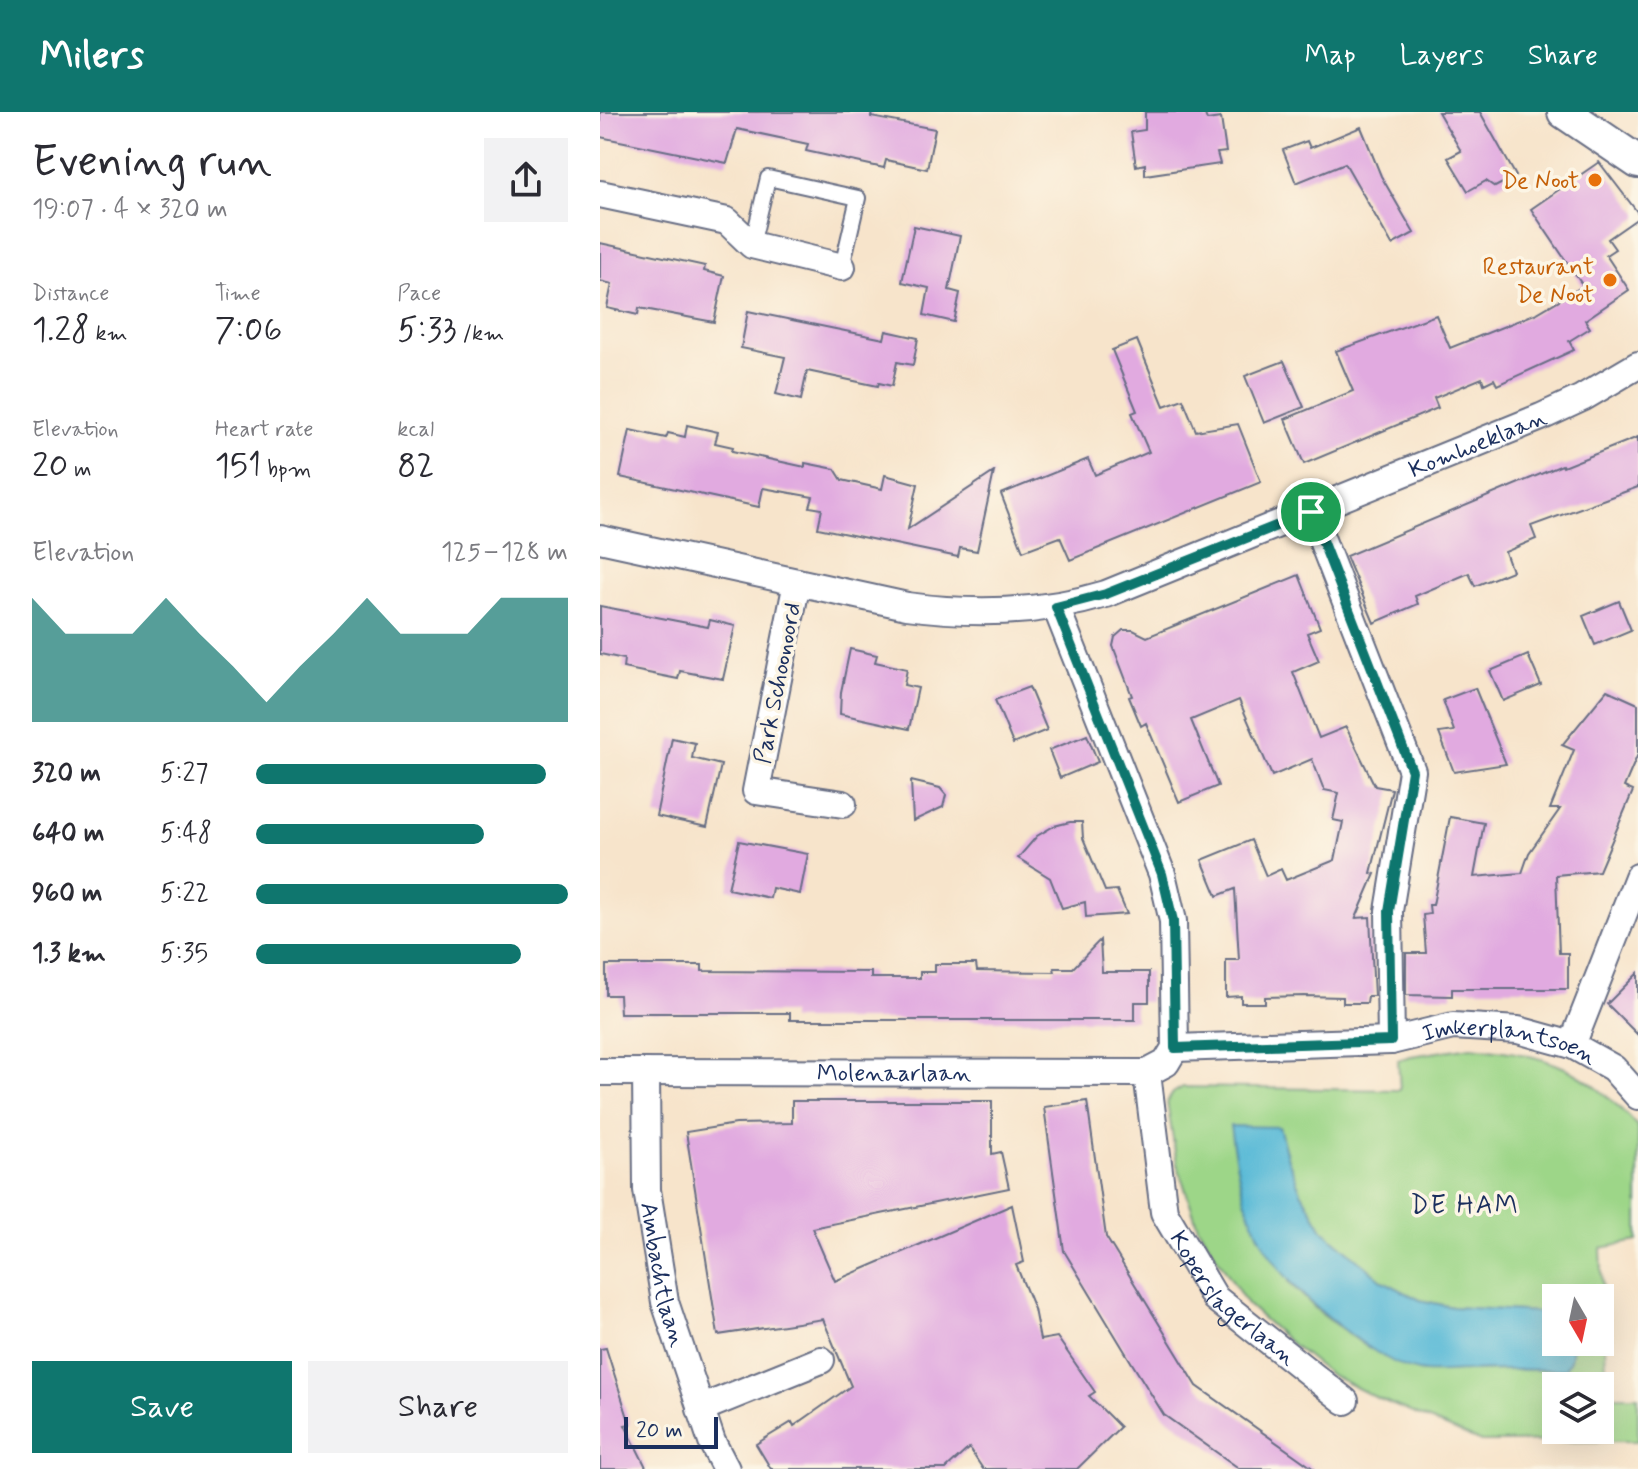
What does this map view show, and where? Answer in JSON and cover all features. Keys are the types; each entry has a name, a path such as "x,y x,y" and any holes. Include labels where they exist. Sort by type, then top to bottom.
{"street":[{"path":"1564,112 1638,162"},
{"path":"600,194 727,221 752,245 842,267"},
{"name":"Komhoeklaan","path":"1056,607 1106,594 1541,417 1582,398 1638,365"},
{"path":"1311,512 1412,771 1389,911 1391,1041"},
{"name":"Park Schoonoord","path":"600,539 907,606 948,612 1056,607"},
{"name":"Park Schoonoord","path":"797,582 756,791 843,804"},
{"path":"1056,607 1162,874 1173,921 1175,1048 1166,1063 1147,1073"},
{"path":"1572,1045 1638,877"},
{"name":"Imkerplantsoen","path":"1175,1048 1391,1041 1453,1026 1518,1030 1572,1045 1613,1068 1638,1096"},
{"name":"Molenaarlaan","path":"600,1072 1147,1073"},
{"name":"Ambachtlaan","path":"646,1072 647,1190 665,1302 712,1442 726,1469"},
{"name":"Koperslagerlaan","path":"1147,1073 1164,1212 1215,1298 1345,1401"},
{"path":"700,1409 821,1360"}],"lane":[{"path":"752,245 768,178 858,198 842,267"}],"green space":[{"path":"1471,1047 1523,1054 1582,1077 1638,1127 1638,1241 1601,1248 1602,1284 1542,1284 1542,1312 1453,1307 1420,1300 1383,1281 1324,1231 1301,1192 1279,1127 1289,1282 1320,1313 1364,1345 1422,1372 1564,1369 1571,1356 1605,1356 1606,1372 1542,1372 1542,1442 1481,1442 1329,1374 1247,1304 1198,1227 1177,1164 1167,1102 1173,1093 1183,1087 1400,1090 1398,1060"},
{"path":"1614,1396 1638,1396 1638,1441 1614,1441"}],"water":[{"path":"1230,1126 1279,1127 1301,1192 1324,1231 1383,1281 1420,1300 1452,1307 1542,1312 1542,1356 1571,1356 1565,1369 1425,1372 1397,1364 1378,1354 1325,1315 1281,1270 1253,1222 1236,1162"}],"building":[{"path":"600,112 872,112 871,117 935,129 927,169 886,160 884,168 806,151 808,144 737,129 727,163 600,137"},
{"path":"1145,112 1204,112 1207,120 1221,118 1226,152 1217,153 1220,164 1145,175 1145,164 1136,166 1131,132 1145,130"},
{"path":"1438,112 1480,112 1516,176 1495,187 1486,181 1468,191 1448,158 1461,151"},
{"path":"1361,127 1381,176 1414,233 1392,245 1345,163 1296,183 1283,150 1307,141 1310,148"},
{"path":"1599,162 1638,213 1638,218 1608,239 1615,249 1606,255 1629,290 1585,320 1590,328 1569,341 1574,350 1497,385 1494,379 1484,384 1482,378 1434,398 1438,408 1304,464 1285,419 1353,391 1336,351 1436,315 1450,348 1537,313 1583,286 1531,209"},
{"path":"914,226 960,236 949,290 960,293 954,322 924,315 929,288 902,282"},
{"path":"600,243 705,266 704,271 724,276 714,322 639,308 638,315 607,308 612,284 600,281"},
{"path":"748,311 884,339 886,331 918,338 913,365 897,362 892,386 879,383 878,386 807,371 801,400 776,394 785,357 741,348"},
{"path":"1137,340 1164,406 1183,399 1196,431 1238,424 1261,482 1070,560 1060,537 1023,551 1001,494 1088,459 1095,475 1149,452 1132,413 1137,411 1112,350"},
{"path":"1284,361 1304,407 1264,423 1245,376"},
{"path":"687,425 718,432 715,443 733,447 732,451 805,467 805,463 835,469 842,480 882,489 885,475 918,484 908,529 994,472 977,551 960,548 958,557 818,528 822,509 810,507 813,497 763,488 759,507 620,477 630,430 666,438 668,433 685,437"},
{"path":"1638,437 1638,487 1531,526 1536,539 1505,552 1512,571 1475,586 1469,573 1415,596 1418,604 1374,623 1346,556 1562,465"},
{"path":"1299,575 1320,628 1307,633 1319,661 1293,672 1319,738 1346,727 1375,786 1392,789 1371,873 1375,874 1356,918 1370,917 1374,996 1368,996 1367,1003 1343,1003 1343,997 1304,996 1265,997 1265,1003 1241,1003 1241,996 1226,997 1226,960 1239,960 1235,889 1217,896 1202,860 1251,840 1266,876 1281,869 1286,880 1335,860 1343,822 1333,820 1339,793 1324,790 1312,759 1272,776 1239,700 1191,720 1218,786 1179,802 1146,723 1141,726 1113,646 1115,637 1123,630 1133,630 1147,637"},
{"path":"1619,601 1631,630 1595,645 1583,616"},
{"path":"600,606 708,627 710,620 735,626 723,679 680,671 678,679 623,668 624,659 600,654"},
{"path":"850,649 877,655 875,662 907,669 904,685 918,688 909,729 840,714"},
{"path":"1528,655 1541,685 1503,701 1490,671"},
{"path":"1029,687 1047,730 1013,744 995,700"},
{"path":"1475,688 1506,764 1454,772 1439,733 1454,731 1443,700"},
{"path":"1607,690 1638,704 1638,754 1624,787 1633,791 1599,871 1556,875 1559,953 1568,953 1568,989 1452,989 1452,996 1406,995 1406,953 1426,953 1423,915 1430,914 1429,905 1433,905 1450,817 1484,823 1474,877 1522,873 1529,853 1560,809 1550,809 1574,750 1562,745"},
{"path":"1087,735 1098,762 1060,778 1049,750"},
{"path":"672,738 695,743 692,758 721,765 707,827 656,816"},
{"path":"911,781 940,788 946,795 943,807 913,821"},
{"path":"1082,822 1083,838 1105,891 1117,890 1127,914 1086,917 1085,902 1062,908 1050,878 1018,858 1037,836 1054,826"},
{"path":"739,841 808,854 800,894 772,888 770,898 728,889"},
{"path":"1100,940 1102,972 1149,972 1149,1002 1135,1002 1135,1020 790,1020 790,1013 620,1013 619,995 606,995 606,965 702,965 702,971 871,972 871,978 920,978 920,972 935,972 935,964 976,964 977,971 1055,972 1054,968 1073,968"},
{"path":"1638,973 1638,1035 1607,1004"},
{"path":"792,1101 992,1101 992,1154 1001,1152 1009,1188 812,1228 835,1281 1012,1205 1024,1262 1016,1265 1034,1309 1040,1340 1057,1337 1095,1392 1089,1396 1120,1427 1077,1469 983,1469 969,1448 946,1469 771,1469 756,1444 792,1422 794,1426 851,1386 823,1319 718,1335 686,1132 736,1124 792,1123"},
{"path":"1087,1101 1106,1237 1197,1386 1314,1469 1240,1469 1164,1415 1133,1365 1064,1251 1044,1107"},
{"path":"606,1348 630,1424 625,1425 647,1469 600,1469 600,1349"}],"place":[{"name":"De Noot","path":"1595,180"},
{"name":"Restaurant De Noot","path":"1610,280"}],"district":[{"name":"DE HAM","path":"1465,1204"}],"route":[{"path":"1311,512 1412,771 1389,911 1391,1041 1175,1048 1173,921 1162,874 1056,607 1106,594 1311,512"}]}
